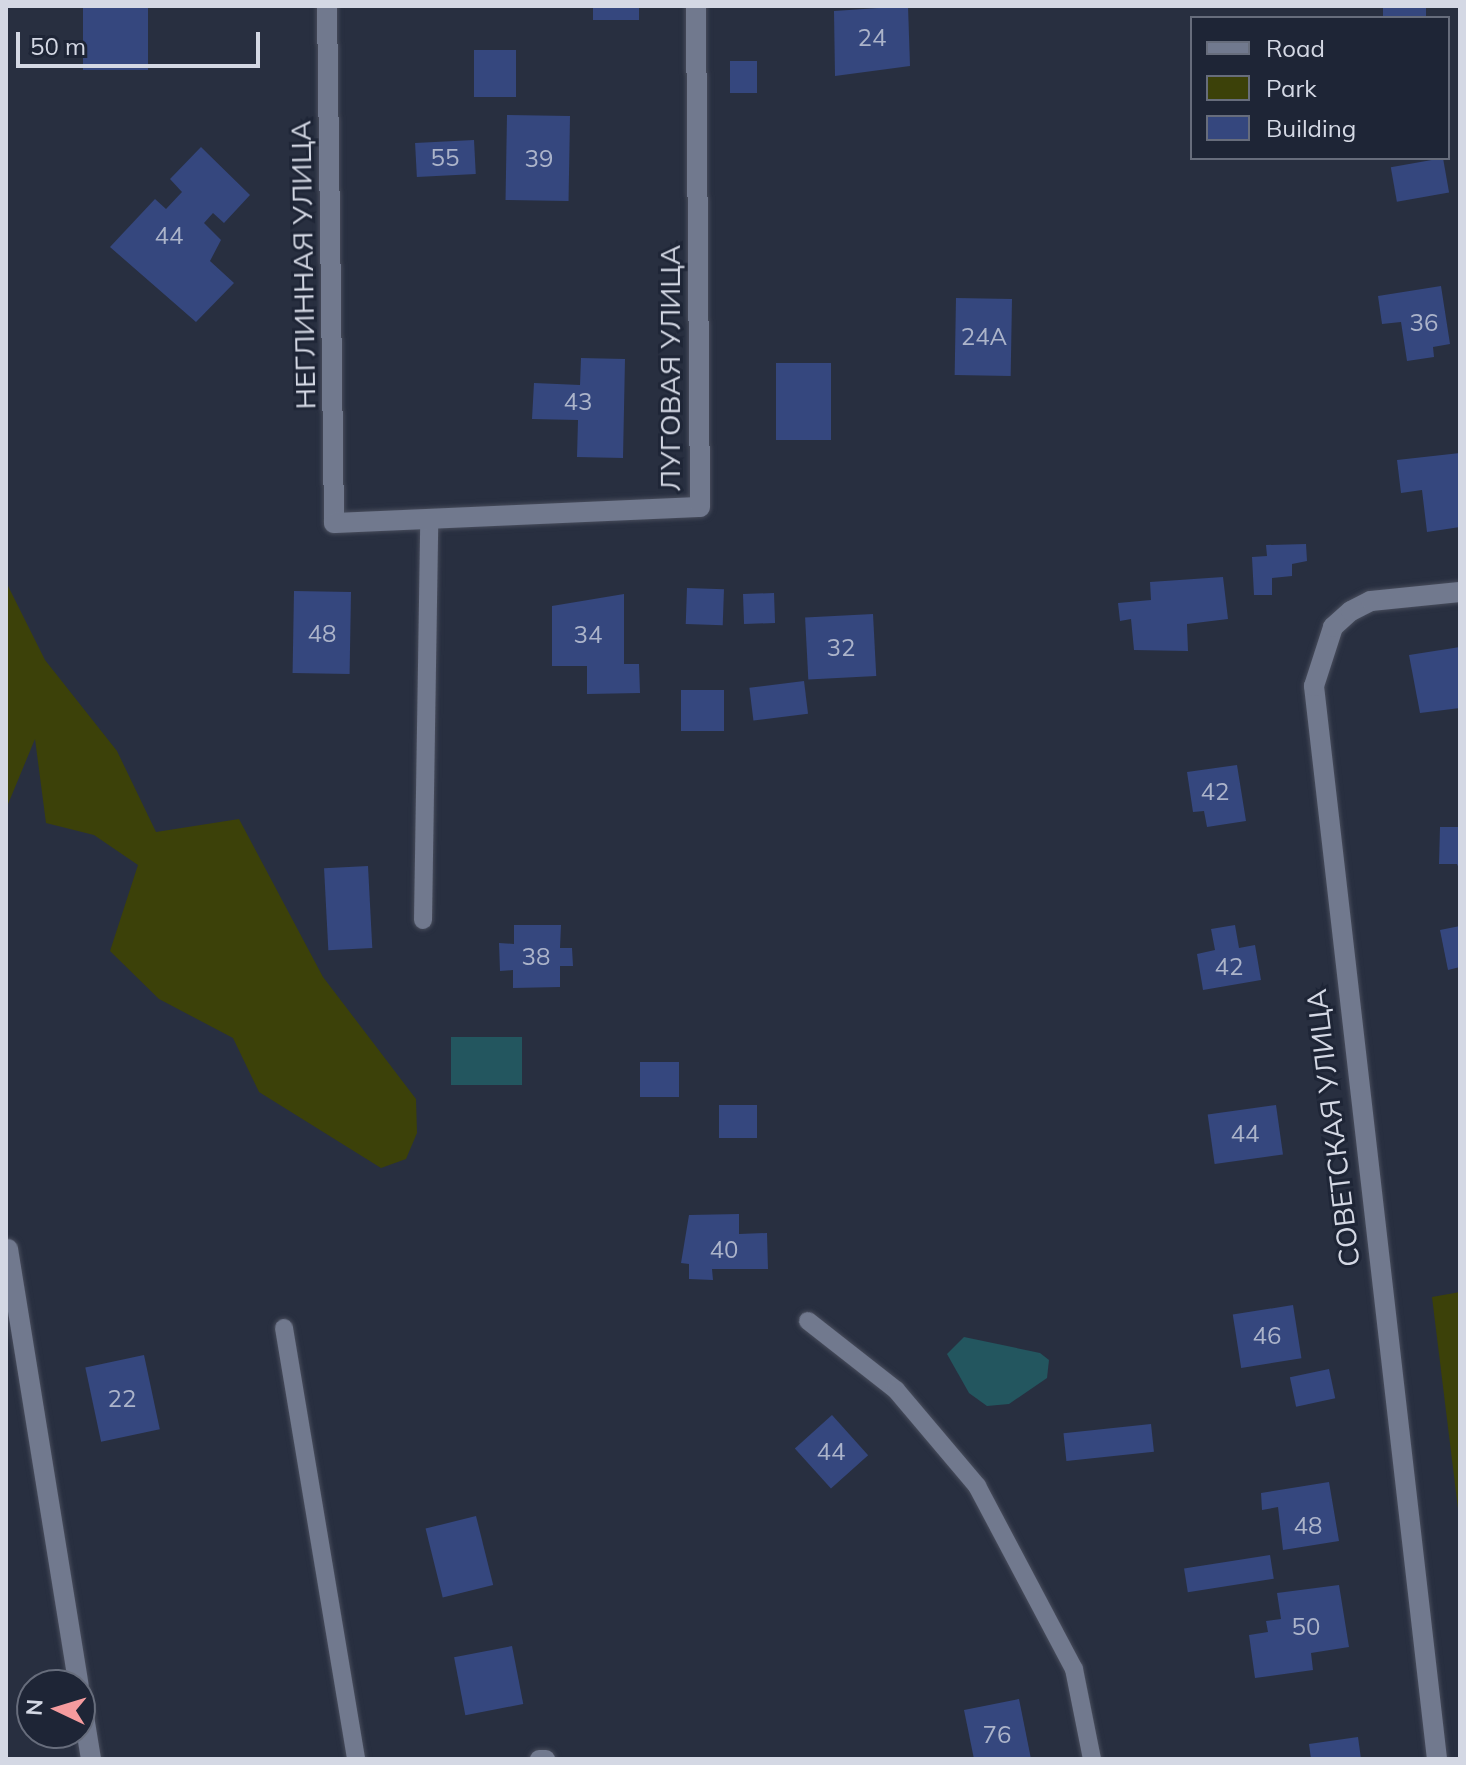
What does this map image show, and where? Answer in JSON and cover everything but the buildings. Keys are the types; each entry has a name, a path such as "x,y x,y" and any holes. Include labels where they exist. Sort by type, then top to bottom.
{"street":[{"name":"НЕГЛИННАЯ УЛИЦА","path":"327,6 334,523"},
{"name":"ЛУГОВАЯ УЛИЦА","path":"334,523 700,507 696,6"},
{"name":"СОВЕТСКАЯ УЛИЦА","path":"1437,1759 1314,686 1333,627 1351,611 1371,601 1460,592"},
{"path":"8,1249 76,1669"}],"lane":[{"path":"423,920 429,521"},
{"path":"808,1321 896,1390 977,1486 1074,1669 1092,1759"},
{"path":"284,1328 356,1759"},
{"path":"539,1759 546,1759"}],"green space":[{"path":"6,582 45,660 117,751 156,832 239,819 323,977 416,1099 417,1133 406,1159 381,1168 259,1092 233,1038 159,999 110,951 138,865 94,835 46,823 35,739 6,809"},
{"path":"1460,1292 1460,1525 1432,1297"}],"shaded area":[{"path":"451,1037 522,1037 522,1085 451,1085"},
{"path":"964,1337 1040,1353 1049,1360 1047,1378 1009,1404 987,1406 969,1393 947,1354"}]}
